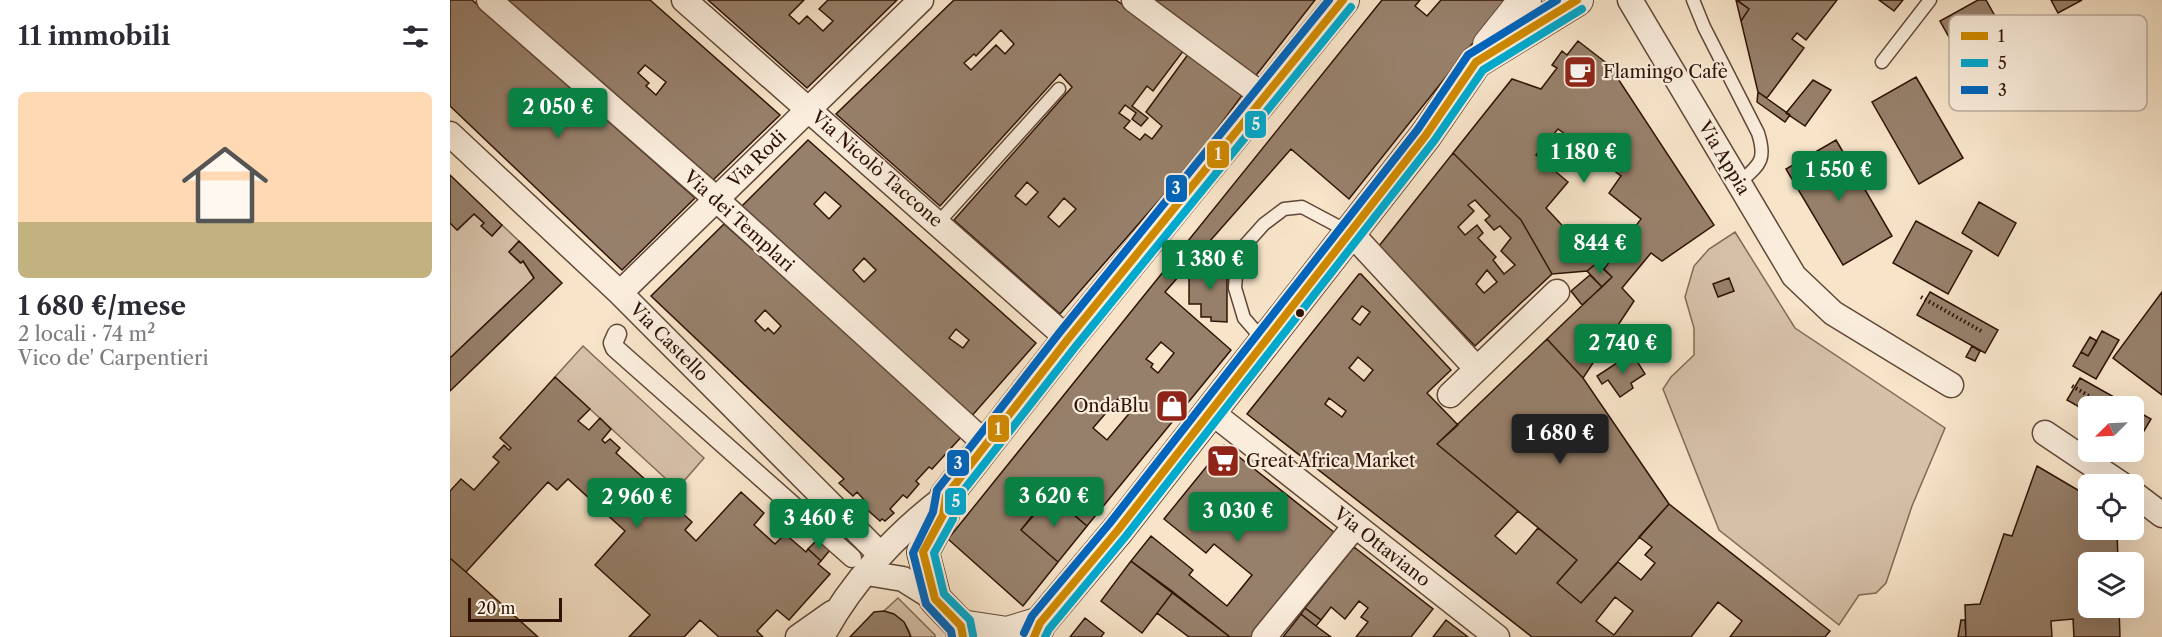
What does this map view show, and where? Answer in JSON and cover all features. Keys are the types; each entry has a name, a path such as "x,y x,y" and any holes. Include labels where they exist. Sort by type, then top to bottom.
{"street":[{"name":"Via dei Templari","path":"489,0 716,199 986,444"},
{"name":"Via Nicolò Taccone","path":"684,0 1068,339"},
{"name":"Via Rodi","path":"620,293 921,0"},
{"path":"1134,0 1263,96"},
{"path":"822,637 867,562 946,496 1068,339 1343,0"},
{"path":"616,334 613,343 615,348 867,562 903,579 935,598 962,632 1007,633 1037,630 1118,530 1426,135 1476,62 1525,0"},
{"path":"1476,62 1576,0"},
{"name":"Via Appia","path":"1630,0 1794,276 1833,313 1951,384"},
{"name":"Via Castello","path":"450,134 620,293 867,562"},
{"path":"1350,232 1477,369"},
{"path":"1450,395 1557,292"},
{"name":"Via Ottaviano","path":"1210,411 1497,637"},
{"path":"2044,433 2106,474"},
{"path":"935,598 923,552 942,514 946,496"},
{"path":"2144,502 2162,515"},
{"path":"1264,637 1355,526"},
{"path":"798,637 837,610"}],"lane":[{"path":"1693,0 1704,27 1758,133 1763,150 1758,166 1739,183"},
{"path":"1882,62 1930,0"},
{"path":"938,223 1059,89"},
{"path":"1265,341 1244,318 1235,288 1238,253 1264,224 1284,209 1302,207 1350,232"}],"path":[{"path":"1922,297 1983,332"},
{"path":"2072,386 2089,396"}],"shaded area":[{"path":"474,214 484,223 482,226 492,236 502,225 519,241 509,252 520,263 523,261 534,278 450,358 450,223 458,230"},
{"path":"1735,232 1795,328 1945,428 1912,506 1886,583 1876,593 1859,595 1839,625 1719,530 1663,389 1671,377 1694,355 1694,328 1685,297 1694,266 1709,249"},
{"path":"583,346 704,458 677,489 555,377"},
{"path":"898,598 935,637 911,637 901,620 884,611"}],"building":[{"path":"450,0 472,0 695,198 622,270 450,106"},
{"path":"502,0 650,0 780,115 708,185","holes":["645,65 666,82 656,95 646,86 649,83 638,73"]},
{"path":"708,0 804,0 789,15 799,24 807,16 823,31 833,21 819,9 828,0 897,0 807,88"},
{"path":"954,0 1116,0 1184,50 1153,91 1147,86 1132,106 1148,118 1141,126 1132,119 1136,113 1125,105 1119,113 1130,121 1124,128 1140,140 1145,134 1152,139 1162,126 1146,112 1189,53 1243,94 1196,158 1060,314 954,220 1072,87 1060,74 940,206 836,114","holes":["1001,30 1014,44 1005,54 996,45 971,70 964,63 974,54 976,56","1027,182 1038,192 1026,205 1015,196","1064,198 1076,209 1059,227 1048,217"]},
{"path":"1150,0 1315,0 1254,78"},
{"path":"1382,0 1420,0 1415,6 1427,16 1441,0 1507,0 1349,199 1291,149 1165,292 1231,350 1087,526 1033,480 1019,495 1036,511 1021,530 1058,562 1023,606 948,539","holes":["1161,342 1174,353 1158,373 1151,367 1153,364 1146,359","1118,399 1132,410 1107,440 1093,428"]},
{"path":"1736,0 1749,9 1741,21"},
{"path":"1737,0 1837,0 1806,40 1797,33 1792,39 1804,48 1767,98 1758,92 1741,21 1749,9"},
{"path":"1879,0 1903,0 1894,11"},
{"path":"1978,0 1986,0 1994,15 1951,15"},
{"path":"2051,0 2082,0 2058,13"},
{"path":"1949,16 1949,37 1940,21"},
{"path":"1578,41 1609,65 1714,225 1662,261 1651,253 1622,288 1634,301 1583,378 1547,339 1612,277 1604,269 1641,219 1609,193 1621,176 1558,129 1536,155 1568,182 1546,208 1597,263 1587,271 1552,274 1521,220 1453,153 1512,79 1541,89 1557,68 1552,65 1562,51 1567,55"},
{"path":"1916,77 1963,158 1919,184 1872,102"},
{"path":"1813,80 1831,90 1805,126 1786,113"},
{"path":"1758,92 1790,115 1785,122 1757,102"},
{"path":"808,140 1036,343 970,418 738,210","holes":["825,192 841,206 829,219 814,204","864,258 876,270 864,282 853,270","956,329 969,340 963,348 949,338"]},
{"path":"1836,140 1892,236 1843,265 1786,169"},
{"path":"1453,153 1521,220 1552,274 1475,346 1379,246","holes":["1475,200 1490,216 1485,220 1494,230 1500,226 1511,238 1501,251 1515,265 1504,274 1493,260 1496,257 1478,238 1483,233 1477,225 1465,235 1458,227 1474,211 1468,205","1487,270 1497,282 1484,293 1476,284"]},
{"path":"450,175 502,225 492,236 481,226 484,223 474,214 457,230 450,223"},
{"path":"1979,202 2016,223 1998,256 1962,233"},
{"path":"1916,221 1972,251 1948,294 1893,263"},
{"path":"724,224 962,436 932,469 929,467 916,481 919,484 907,498 903,495 890,509 894,513 885,521 882,519 880,521 863,506 866,502 857,492 853,496 839,483 844,479 651,296","holes":["765,310 781,326 774,334 768,328 765,331 755,321"]},
{"path":"519,241 562,283 450,391 450,358 534,278 523,261 521,263 509,252"},
{"path":"1597,263 1612,277 1602,287 1587,271"},
{"path":"1189,266 1227,266 1227,322 1211,321 1211,317 1201,317 1201,304 1189,304"},
{"path":"1361,274 1451,370 1427,393 1458,425 1437,444 1518,511 1495,536 1516,554 1538,528 1577,560 1557,583 1581,603 1618,562 1641,580 1655,563 1645,555 1652,547 1639,537 1669,504 1830,631 1825,637 1730,637 1742,621 1718,602 1691,637 1532,637 1247,414","holes":["1362,306 1370,312 1360,325 1352,319","1358,357 1373,370 1364,381 1349,368","1329,398 1346,411 1342,417 1325,404","1615,597 1633,611 1614,635 1596,621"]},
{"path":"1590,275 1602,287 1582,305 1571,291"},
{"path":"1729,278 1734,291 1718,297 1713,284"},
{"path":"1930,292 1998,330 1985,353 1917,315"},
{"path":"2162,292 2162,395 2113,358"},
{"path":"2102,331 2119,340 2096,379 2073,366 2081,352 2088,356"},
{"path":"2090,337 2097,341 2088,356 2081,352"},
{"path":"1547,339 1583,378 1669,504 1581,603 1557,583 1577,560 1437,444"},
{"path":"1972,346 1980,351 1975,361 1966,357"},
{"path":"1632,353 1645,374 1631,383 1633,388 1620,397 1608,380 1602,384 1597,376"},
{"path":"555,377 590,409 578,421 589,430 600,418 611,429 602,440 605,443 610,439 620,448 616,453 692,522 685,530 696,541 741,492 764,513 754,525 775,544 785,534 806,552 808,549 821,561 818,564 830,574 789,620 777,610 757,631 763,637 719,637 700,620 684,637 629,637 650,615 595,565 625,531 568,479 557,490 548,482 466,572 450,558 450,491 461,479 474,490 499,462 493,457 504,445 509,450 511,448 500,438"},
{"path":"2080,378 2112,396 2078,396 2078,406 2067,400"},
{"path":"2144,415 2151,419 2144,431"},
{"path":"1224,445 1335,533 1252,637 1230,637 1131,561 1151,536 1193,570 1189,575 1227,606 1252,575 1214,544 1206,553 1164,519"},
{"path":"2037,466 2078,490 2078,540 2117,540 2118,552 2078,552 2078,618 2119,618 2120,637 2074,637 2073,619 2051,621 2052,637 1966,637 1965,605 1980,604 2004,534 2012,536"},
{"path":"1051,495 1087,526 1058,562 1021,530"},
{"path":"818,539 830,550 821,561 808,549"},
{"path":"1354,547 1433,609 1411,637 1356,637 1368,622 1361,617 1368,608 1359,601 1345,619 1331,607 1321,620 1305,608"},
{"path":"450,558 466,572 538,637 450,637"},
{"path":"1131,561 1173,592 1142,633 1101,601"},
{"path":"1173,592 1230,637 1189,637 1157,613"},
{"path":"1305,608 1321,620 1316,626 1301,614"},
{"path":"884,611 894,614 904,622 911,637 850,637 874,612"},
{"path":"1301,614 1316,626 1331,637 1283,637"},
{"path":"1085,618 1104,633 1101,637 1070,637"},
{"path":"1446,620 1468,637 1433,637"},
{"path":"1961,620 1965,620 1966,637 1958,637"}],"transit line":[{"name":"3","path":"952,637 951,631 926,604 913,553 933,512 937,490 1060,332 1329,0"},
{"name":"1","path":"963,637 961,626 935,599 923,552 943,515 946,496 1068,339 1343,0"},
{"name":"3","path":"1024,633 1032,616 1110,523 1418,129 1468,55 1557,0"},
{"name":"1","path":"1034,637 1040,623 1118,530 1426,135 1476,62 1577,0"},
{"name":"5","path":"973,635 970,620 944,594 934,553 953,519 956,500 1076,346 1351,7"},
{"name":"5","path":"1045,637 1434,141 1483,70 1582,9"}],"place":[{"name":"Flamingo Cafè","path":"1580,72"},
{"name":"OndaBlu","path":"1172,406"},
{"name":"Great Africa Market","path":"1223,461"}]}
